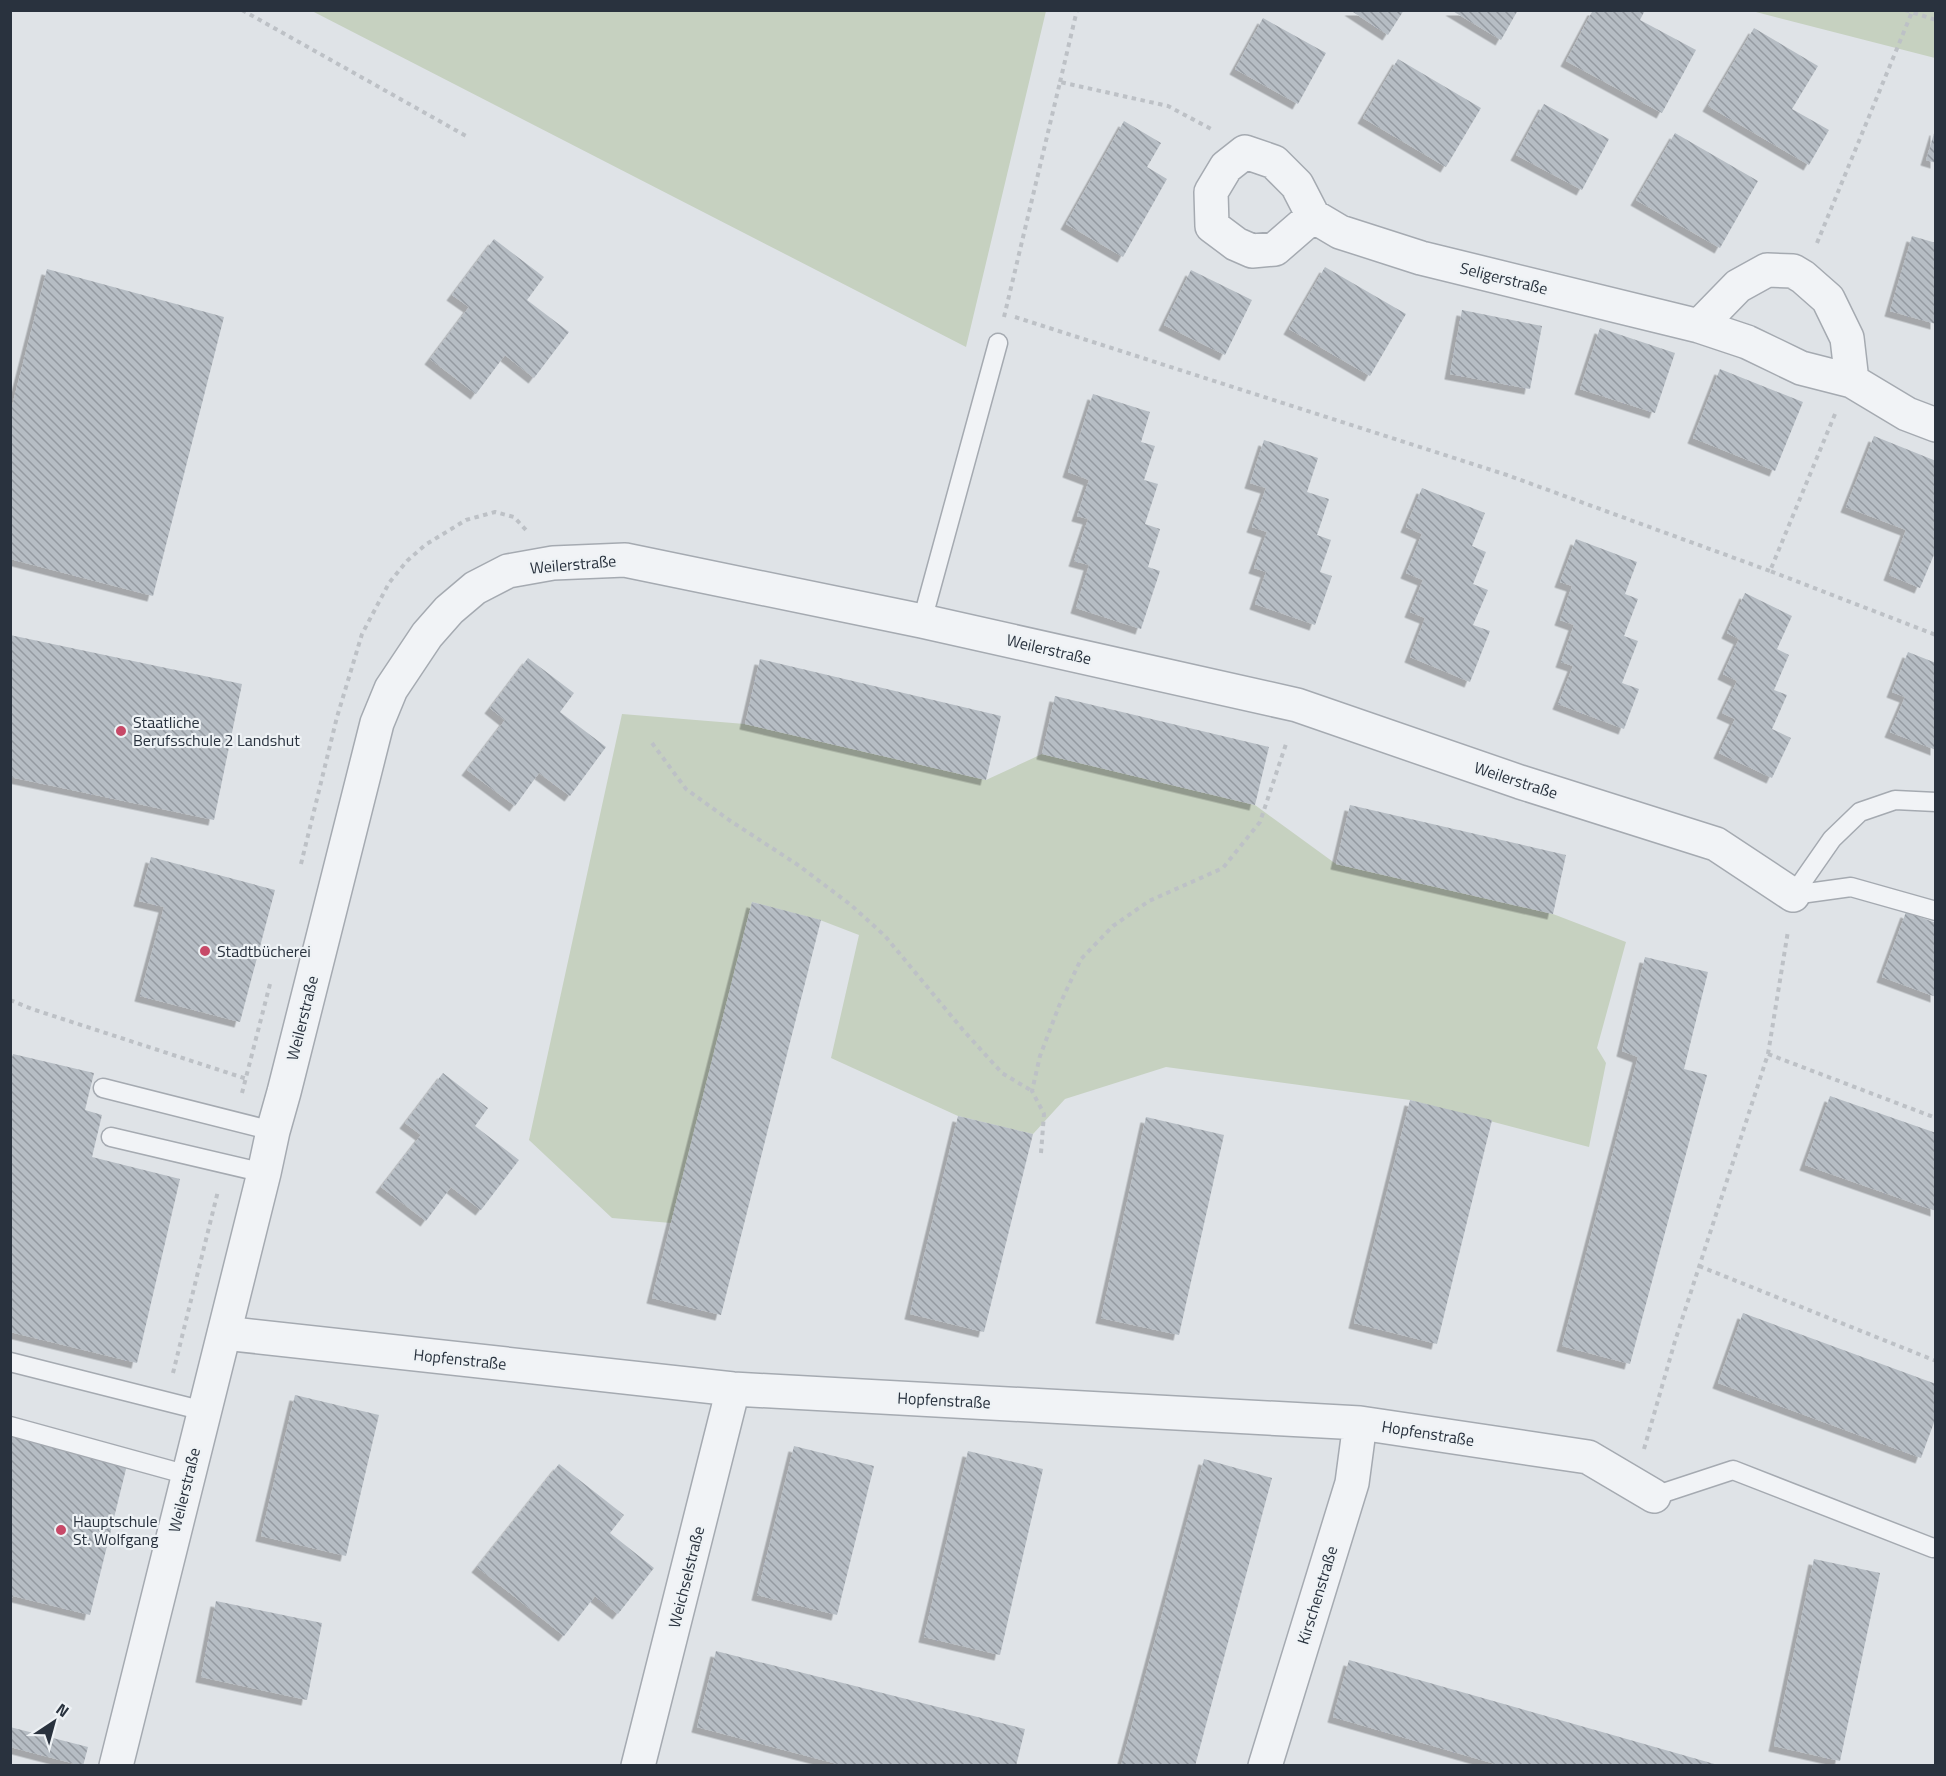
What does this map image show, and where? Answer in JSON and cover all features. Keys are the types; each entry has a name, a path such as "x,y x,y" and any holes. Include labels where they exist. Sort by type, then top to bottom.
{"street":[{"path":"1245,152 1274,162 1297,185 1313,216 1275,249 1252,251 1236,244 1212,226 1211,192 1226,166 1245,152"},
{"name":"Seligerstraße","path":"1313,216 1340,232 1421,258 1700,326 1747,342 1801,368 1852,381 1907,414 1935,425"},
{"path":"1700,326 1738,286 1767,270 1792,271 1803,277 1828,299 1847,338 1852,381"},
{"name":"Weilerstraße","path":"116,1766 273,1131 377,723 391,689 427,635 449,609 475,588 508,571 553,563 625,560 922,621 1297,705 1520,782 1716,844 1793,895"},
{"name":"Hopfenstraße","path":"224,1333 733,1389 1360,1423 1588,1457 1642,1489"},
{"name":"Weichselstraße","path":"638,1766 733,1389"},
{"name":"Kirschenstraße","path":"1265,1766 1352,1483 1360,1423"}],"lane":[{"path":"922,621 998,343"},
{"path":"1793,895 1832,839 1860,812 1895,800 1935,802"},
{"path":"1793,895 1851,887 1935,910"},
{"path":"103,1088 273,1131"},
{"path":"111,1137 264,1173"},
{"path":"10,1362 204,1411"},
{"path":"10,1426 188,1475"},
{"path":"1642,1489 1733,1470 1933,1548 1935,1546"}],"path":[{"path":"242,10 466,136"},
{"path":"998,343 1077,10"},
{"path":"1905,10 1935,20"},
{"path":"1803,277 1912,12"},
{"path":"1060,82 1168,106 1228,137 1245,152"},
{"path":"1005,314 1507,475 1770,571 1935,635"},
{"path":"1770,571 1838,407 1852,381"},
{"path":"1032,1092 1040,1056 1081,959 1113,926 1149,901 1223,868 1260,822 1279,768 1297,705"},
{"path":"652,743 686,789 798,865 860,912 885,936 1002,1073 1032,1092 1044,1114 1041,1153"},
{"path":"1642,1489 1647,1441 1675,1341 1768,1054 1793,895"},
{"path":"10,1000 32,1010 152,1047 284,1092"},
{"path":"1768,1054 1935,1118"},
{"path":"1699,1266 1935,1361"}],"green space":[{"path":"312,11 1046,11 966,347"},
{"path":"1752,11 1935,11 1935,58"},
{"path":"622,714 745,724 986,780 1042,754 1255,805 1336,864 1553,914 1626,942 1597,1048 1606,1063 1589,1147 1410,1100 1166,1067 1065,1099 1033,1134 958,1116 831,1058 859,935 820,920 752,902 671,1223 612,1218 529,1140"}],"building":[{"path":"1350,10 1404,10 1388,35"},
{"path":"1451,10 1518,10 1501,40"},
{"path":"1593,10 1645,10 1640,20 1696,50 1662,113 1566,61"},
{"path":"1263,18 1326,53 1298,104 1235,69"},
{"path":"1754,28 1818,66 1792,109 1829,130 1809,165 1708,106"},
{"path":"1398,59 1481,108 1446,167 1363,118"},
{"path":"1544,104 1609,139 1582,190 1516,155"},
{"path":"1124,121 1161,143 1147,167 1167,179 1123,257 1066,224"},
{"path":"1936,130 1936,163 1926,160"},
{"path":"1675,133 1758,181 1720,248 1636,200"},
{"path":"1912,236 1936,243 1936,324 1890,311"},
{"path":"494,239 544,277 527,300 569,332 534,378 505,355 476,394 430,359 469,307 452,295"},
{"path":"1325,267 1406,314 1370,376 1289,329"},
{"path":"47,269 224,317 153,596 10,559 10,414"},
{"path":"1191,270 1252,300 1225,355 1164,325"},
{"path":"1462,310 1542,326 1530,389 1450,374"},
{"path":"1600,328 1675,353 1655,413 1580,389"},
{"path":"1720,369 1803,402 1775,471 1693,438"},
{"path":"1093,394 1150,412 1141,442 1155,446 1144,480 1158,484 1145,524 1160,529 1148,567 1160,571 1141,629 1076,608 1089,565 1074,561 1088,519 1077,516 1089,480 1068,472"},
{"path":"1874,436 1936,461 1936,550 1920,588 1889,575 1906,530 1846,507"},
{"path":"1264,440 1318,458 1307,492 1329,499 1317,535 1331,540 1320,572 1332,576 1315,625 1255,604 1266,572 1254,568 1267,532 1252,527 1266,488 1250,483"},
{"path":"1422,488 1485,513 1472,546 1486,552 1473,584 1488,590 1473,625 1490,631 1470,682 1410,657 1425,618 1410,612 1423,580 1406,573 1422,534 1406,527"},
{"path":"1576,539 1637,562 1625,594 1638,599 1624,636 1638,641 1622,683 1639,689 1624,729 1558,704 1573,666 1561,662 1574,625 1560,620 1572,586 1560,582"},
{"path":"1745,593 1792,616 1777,649 1789,655 1774,690 1787,695 1772,729 1791,738 1772,778 1719,753 1735,719 1722,713 1737,681 1723,674 1739,639 1727,633"},
{"name":"Staatliche Berufsschule 2 Landshut","path":"10,635 242,684 214,820 10,777"},
{"path":"1908,652 1936,663 1936,750 1890,732 1905,697 1892,692"},
{"path":"528,658 574,693 560,712 606,747 570,796 539,773 515,806 467,770 505,720 490,708"},
{"path":"760,659 1001,716 986,780 745,724"},
{"path":"1055,696 1269,747 1255,805 1042,754"},
{"path":"1350,805 1566,855 1553,914 1336,864"},
{"name":"Stadtbücherei","path":"151,857 275,890 240,1022 140,996 164,907 139,901"},
{"path":"752,902 821,920 721,1315 652,1298"},
{"path":"1906,912 1936,923 1936,997 1882,977"},
{"path":"1645,957 1708,972 1684,1069 1707,1075 1630,1364 1562,1346 1638,1057 1622,1051"},
{"path":"13,1054 94,1073 85,1110 102,1115 92,1157 180,1179 137,1363 10,1332 10,1065"},
{"path":"443,1073 488,1108 475,1126 519,1160 481,1210 451,1187 426,1221 381,1187 421,1135 405,1123"},
{"path":"1830,1096 1936,1133 1936,1211 1805,1165"},
{"path":"1410,1100 1492,1120 1437,1344 1354,1323"},
{"path":"958,1116 1033,1134 984,1332 910,1314"},
{"path":"1146,1117 1224,1135 1179,1335 1101,1318"},
{"path":"1743,1313 1936,1384 1936,1417 1921,1458 1718,1383"},
{"path":"295,1395 379,1415 346,1556 261,1536"},
{"name":"Hauptschule St. Wolfgang","path":"10,1436 127,1465 90,1615 13,1596 10,1602"},
{"path":"794,1446 874,1466 837,1615 757,1595"},
{"path":"968,1451 1043,1469 1000,1655 924,1637"},
{"path":"1204,1459 1272,1478 1195,1766 1121,1766"},
{"path":"559,1464 624,1515 610,1533 654,1568 618,1614 595,1596 564,1636 477,1567"},
{"path":"1814,1559 1880,1573 1840,1761 1774,1746"},
{"path":"216,1601 322,1623 307,1700 201,1677"},
{"path":"716,1651 1025,1729 1016,1766 845,1766 697,1727"},
{"path":"1349,1660 1718,1766 1502,1766 1333,1717"},
{"path":"10,1727 88,1747 83,1766 10,1747"}],"place":[{"name":"Staatliche Berufsschule 2 Landshut","path":"121,731"},
{"name":"Stadtbücherei","path":"205,951"},
{"name":"Hauptschule St. Wolfgang","path":"61,1530"}]}
